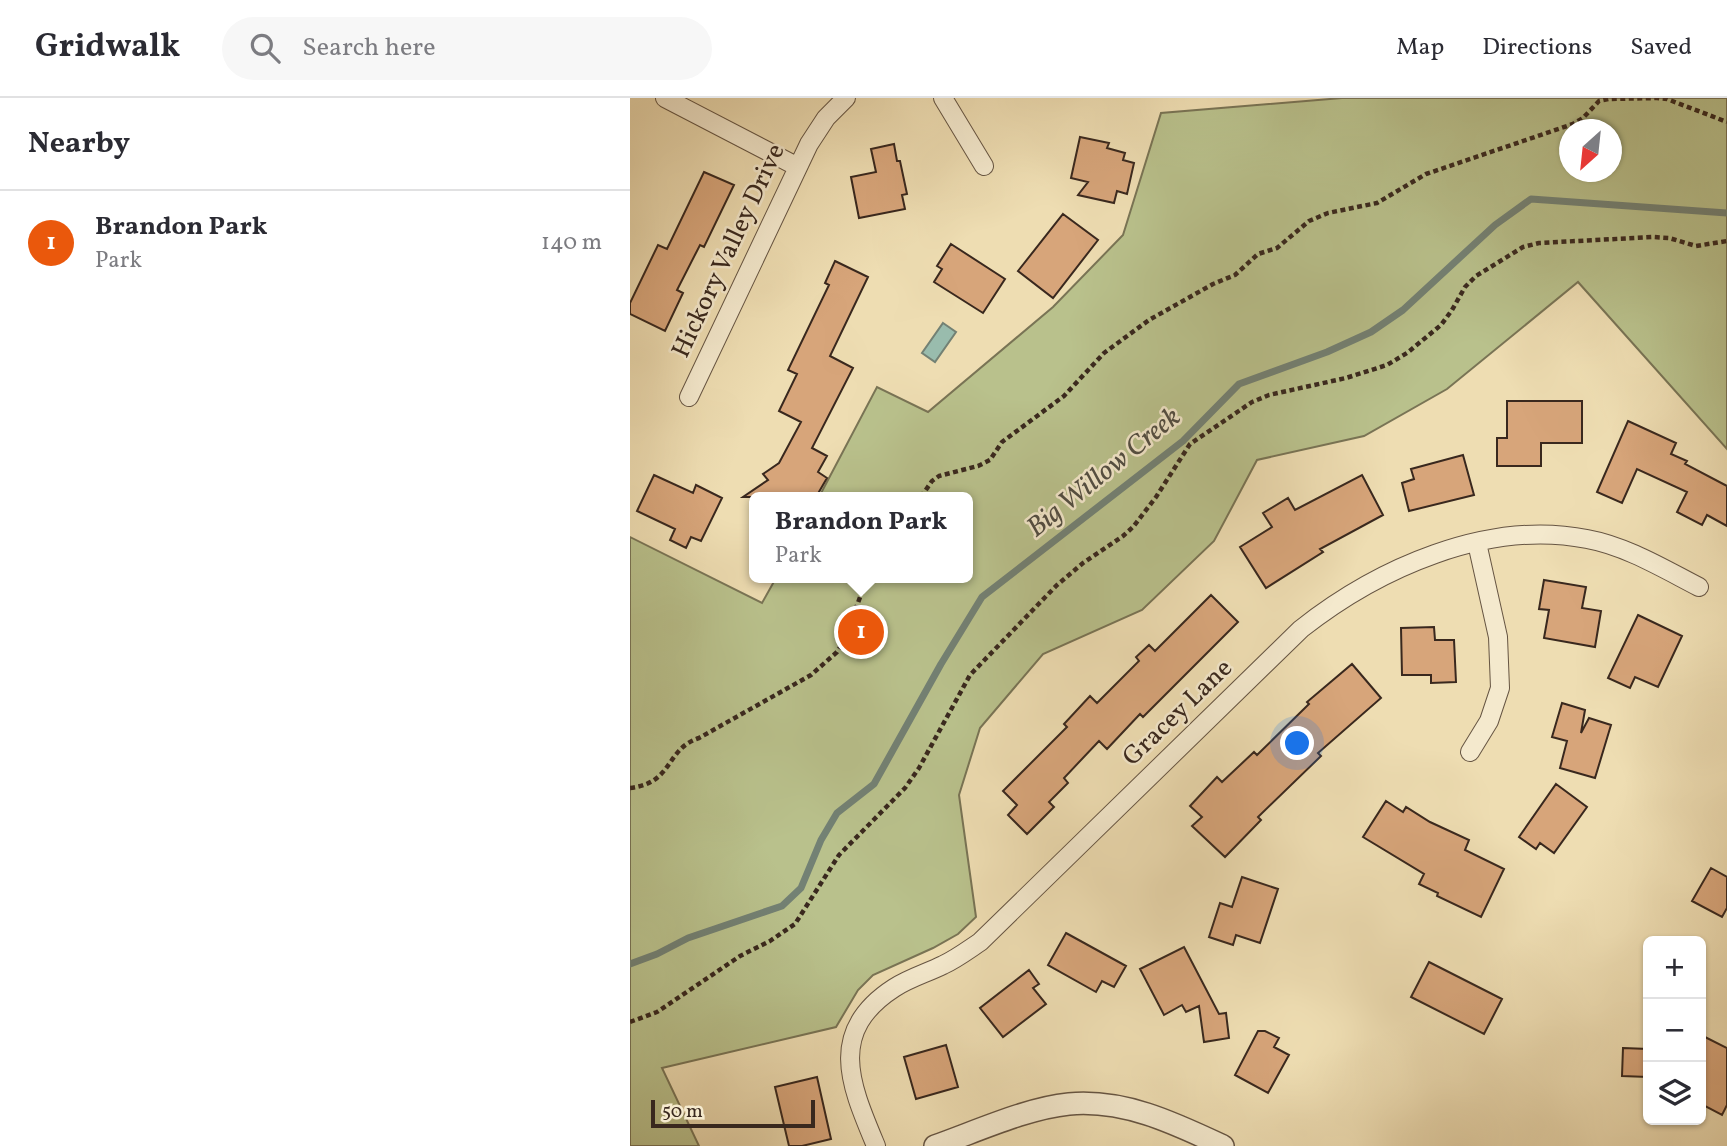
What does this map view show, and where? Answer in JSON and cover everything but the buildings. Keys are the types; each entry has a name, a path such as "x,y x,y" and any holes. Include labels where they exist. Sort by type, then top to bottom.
{"street":[{"path":"665,98 798,167"},
{"name":"Hickory Valley Drive","path":"689,397 798,167 826,118 846,98"},
{"path":"943,98 984,166"},
{"name":"Gracey Lane","path":"876,1146 856,1099 850,1075 850,1049 859,1025 874,1003 895,987 964,954 993,930 1291,639 1333,604 1368,583 1416,560 1514,536 1551,535 1587,539 1622,550 1699,587"},
{"path":"1470,752 1489,722 1500,688 1498,637 1477,543"},
{"path":"935,1146 1033,1112 1068,1104 1104,1105 1140,1111 1175,1123 1223,1146"}],"path":[{"path":"924,492 939,476 978,466 990,460 1002,442 1064,396 1104,353 1149,320 1213,284 1235,275 1258,254 1277,248 1317,217 1377,204 1426,174 1573,124 1583,118 1599,101 1667,99 1727,122"},
{"path":"630,1022 657,1012 740,956 770,942 795,924 839,855 905,788 919,768 970,675 1057,585 1133,527 1156,498 1190,444 1229,416 1252,401 1269,395 1346,378 1387,365 1407,353 1441,324 1465,287 1476,276 1523,247 1539,243 1653,237 1669,238 1696,246 1727,241"},
{"path":"630,788 652,782 661,776 681,746 688,741 811,675 844,641 865,583"}],"green space":[{"path":"1342,98 1727,98 1727,449 1578,282 1447,389 1364,436 1257,460 1214,541 1142,610 1043,654 980,728 959,795 976,917 958,934 873,975 858,990 836,1027 662,1068 699,1146 630,1146 630,537 762,603 773,583 973,583 973,492 822,492 877,387 928,412 1053,307 1123,235 1161,113"}],"shaded area":[{"path":"943,323 956,332 935,362 922,353"}],"waterway":[{"name":"Big Willow Creek","path":"630,964 688,938 782,906 801,888 821,840 837,813 874,784 982,597 1183,441 1239,384 1327,352 1371,332 1403,310 1495,225 1531,199 1727,213"}],"place":[{"name":"Brandon Park","path":"861,632"}]}
